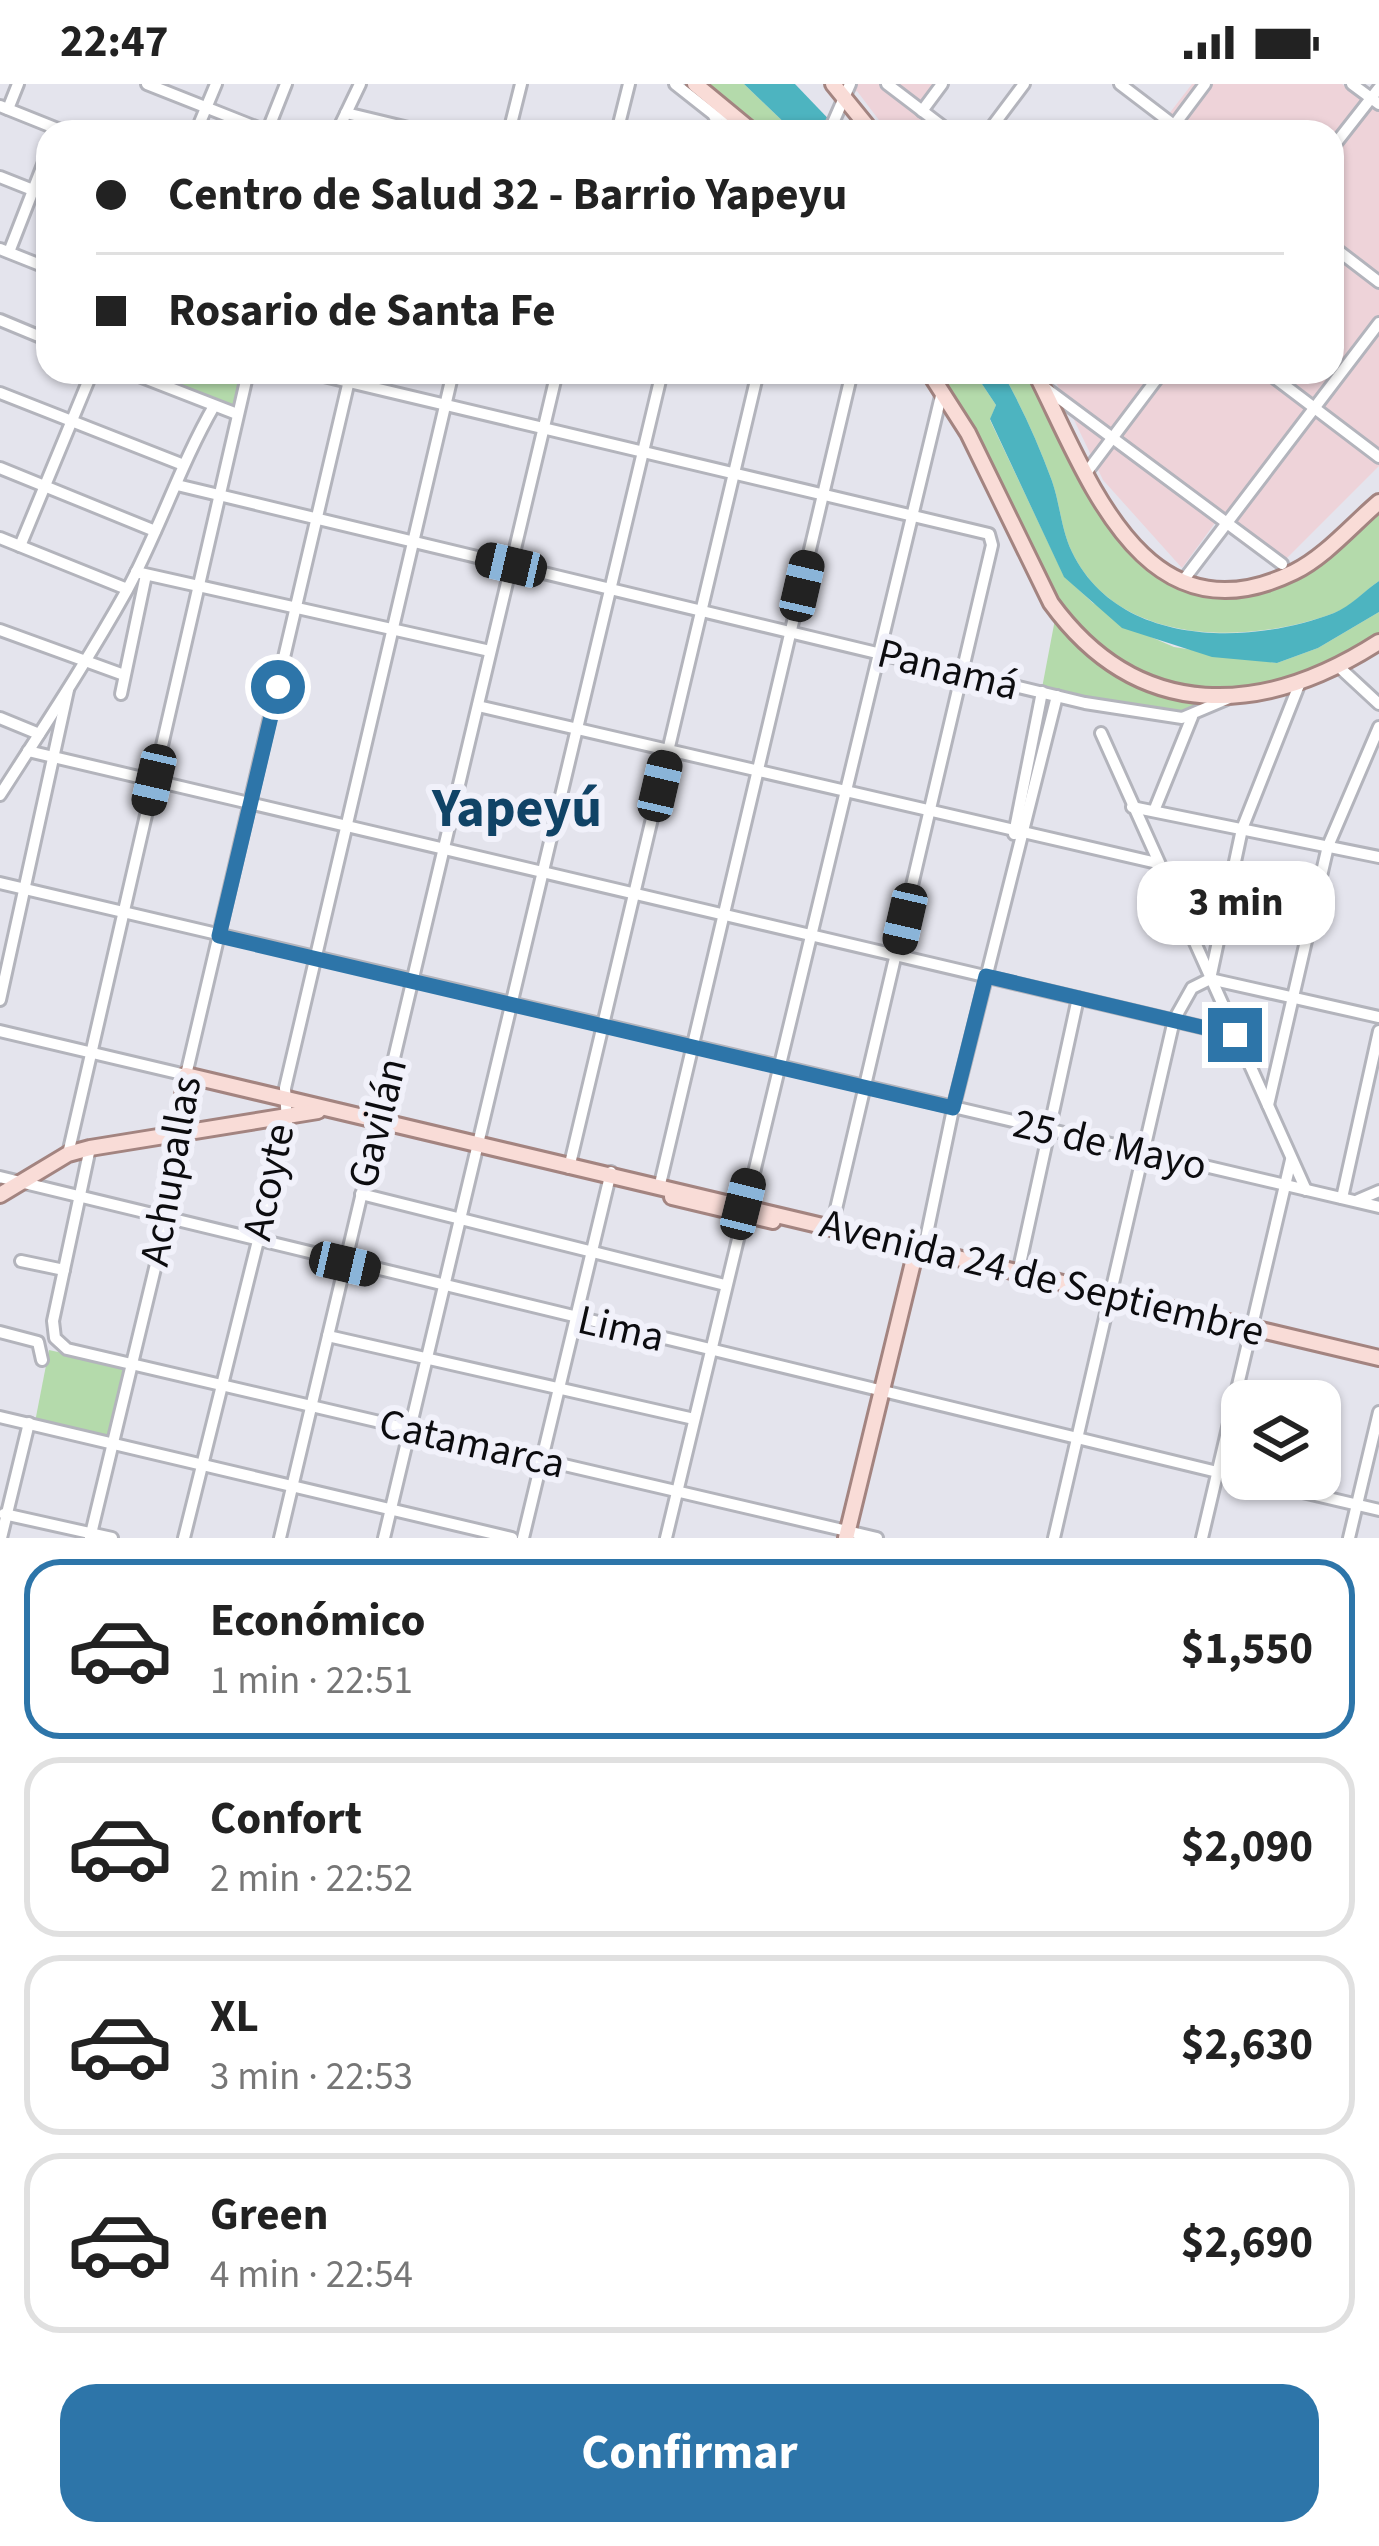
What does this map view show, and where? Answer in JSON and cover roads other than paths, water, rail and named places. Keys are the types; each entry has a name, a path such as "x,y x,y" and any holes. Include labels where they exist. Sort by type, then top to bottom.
{"main road":[{"path":"694,84 738,120"},
{"path":"832,84 844,97"},
{"path":"936,384 974,442 1038,583 1068,626 1137,676 1182,692 1227,699 1299,685 1379,642"},
{"path":"1041,384 1086,473 1130,545 1182,582 1226,592 1289,574 1375,507"},
{"path":"186,1076 286,1106"},
{"name":"Achupallas","path":"178,1130 186,1076"},
{"path":"0,1195 68,1154 286,1106"},
{"name":"Avenida 24 de Septiembre","path":"286,1106 378,1121 1379,1358"},
{"name":"Avenida 24 de Septiembre","path":"610,1177 660,1184 917,1251"},
{"path":"851,1535 917,1251"}],"street":[{"path":"18,84 4,108 36,121"},
{"path":"147,84 237,120"},
{"path":"201,120 216,84"},
{"path":"272,120 286,84"},
{"path":"343,120 360,84"},
{"path":"512,120 520,84"},
{"path":"620,120 629,84"},
{"path":"675,84 716,120"},
{"path":"694,84 728,120"},
{"path":"887,84 934,120"},
{"path":"922,111 942,84"},
{"path":"997,120 1024,84"},
{"path":"1120,84 1163,120"},
{"path":"1182,120 1205,84"},
{"path":"1344,134 1376,97 1352,84"},
{"path":"346,113 375,120"},
{"path":"0,177 36,191"},
{"path":"36,182 4,251 36,263"},
{"path":"1344,256 1379,282"},
{"path":"0,320 36,335"},
{"path":"1344,373 1375,337 1379,322"},
{"path":"20,546 87,384"},
{"path":"159,384 237,414"},
{"path":"68,1154 245,384"},
{"name":"Achupallas","path":"186,1076 348,384"},
{"path":"376,384 910,513 985,532 992,540 832,1226"},
{"name":"Acoyte","path":"184,1538 257,1242 316,958 450,384"},
{"name":"Gavilán","path":"280,1538 554,384"},
{"path":"384,1538 659,384"},
{"path":"569,1167 755,384"},
{"path":"660,1184 849,384"},
{"path":"1046,384 1282,564"},
{"path":"1086,473 1153,384"},
{"path":"1283,384 1379,457"},
{"path":"1182,582 1335,384"},
{"path":"666,1538 942,392"},
{"path":"0,393 181,464"},
{"path":"121,694 141,573 181,464 214,406"},
{"path":"0,468 155,531"},
{"name":"Panamá","path":"177,485 1057,696 1192,717"},
{"path":"0,538 127,589"},
{"path":"141,573 490,651"},
{"path":"0,795 141,573"},
{"path":"0,630 124,675"},
{"path":"1340,667 1379,704"},
{"path":"1210,979 1242,830 1299,685"},
{"path":"0,1000 57,757 68,686"},
{"path":"1019,833 1042,692"},
{"path":"917,1251 1057,696"},
{"path":"1154,812 1192,717 1227,699"},
{"path":"478,706 1157,863"},
{"path":"0,718 39,734"},
{"path":"1268,1105 1328,846 1379,728"},
{"path":"1101,733 1306,1190"},
{"path":"28,751 1235,1035"},
{"path":"1132,807 1379,857"},
{"name":"25 de Mayo","path":"0,884 1379,1208"},
{"path":"1054,1538 1174,1020 1192,988 1210,979 1379,1017"},
{"path":"1018,1273 1078,998"},
{"path":"0,1031 186,1076"},
{"path":"1379,1031 1348,1200 1379,1191"},
{"name":"Achupallas","path":"91,1536 184,1148 178,1130"},
{"path":"21,1261 64,1270 90,1148"},
{"path":"1202,1538 1291,1160"},
{"name":"Lima","path":"0,1177 1221,1473"},
{"path":"524,1538 610,1177"},
{"path":"361,1194 725,1285"},
{"name":"Catamarca","path":"64,1270 53,1328 67,1349 877,1538"},
{"path":"0,1332 38,1342 42,1360"},
{"path":"328,1336 694,1420"},
{"path":"1349,1538 1379,1412"},
{"path":"0,1417 512,1538"},
{"path":"1,1538 28,1423"},
{"name":"Lima","path":"1336,1500 1379,1510"},
{"path":"3,1514 112,1538"}],"water":[{"path":"744,84 795,84 830,120 782,120"},
{"path":"982,384 1008,384 1047,467 1072,552 1093,583 1120,606 1152,622 1188,630 1263,631 1334,613 1379,581 1379,612 1318,648 1277,663 1212,657 1122,628 1064,577 990,419 996,405"}],"district":[{"name":"Yapeyú","path":"517,809"}]}
